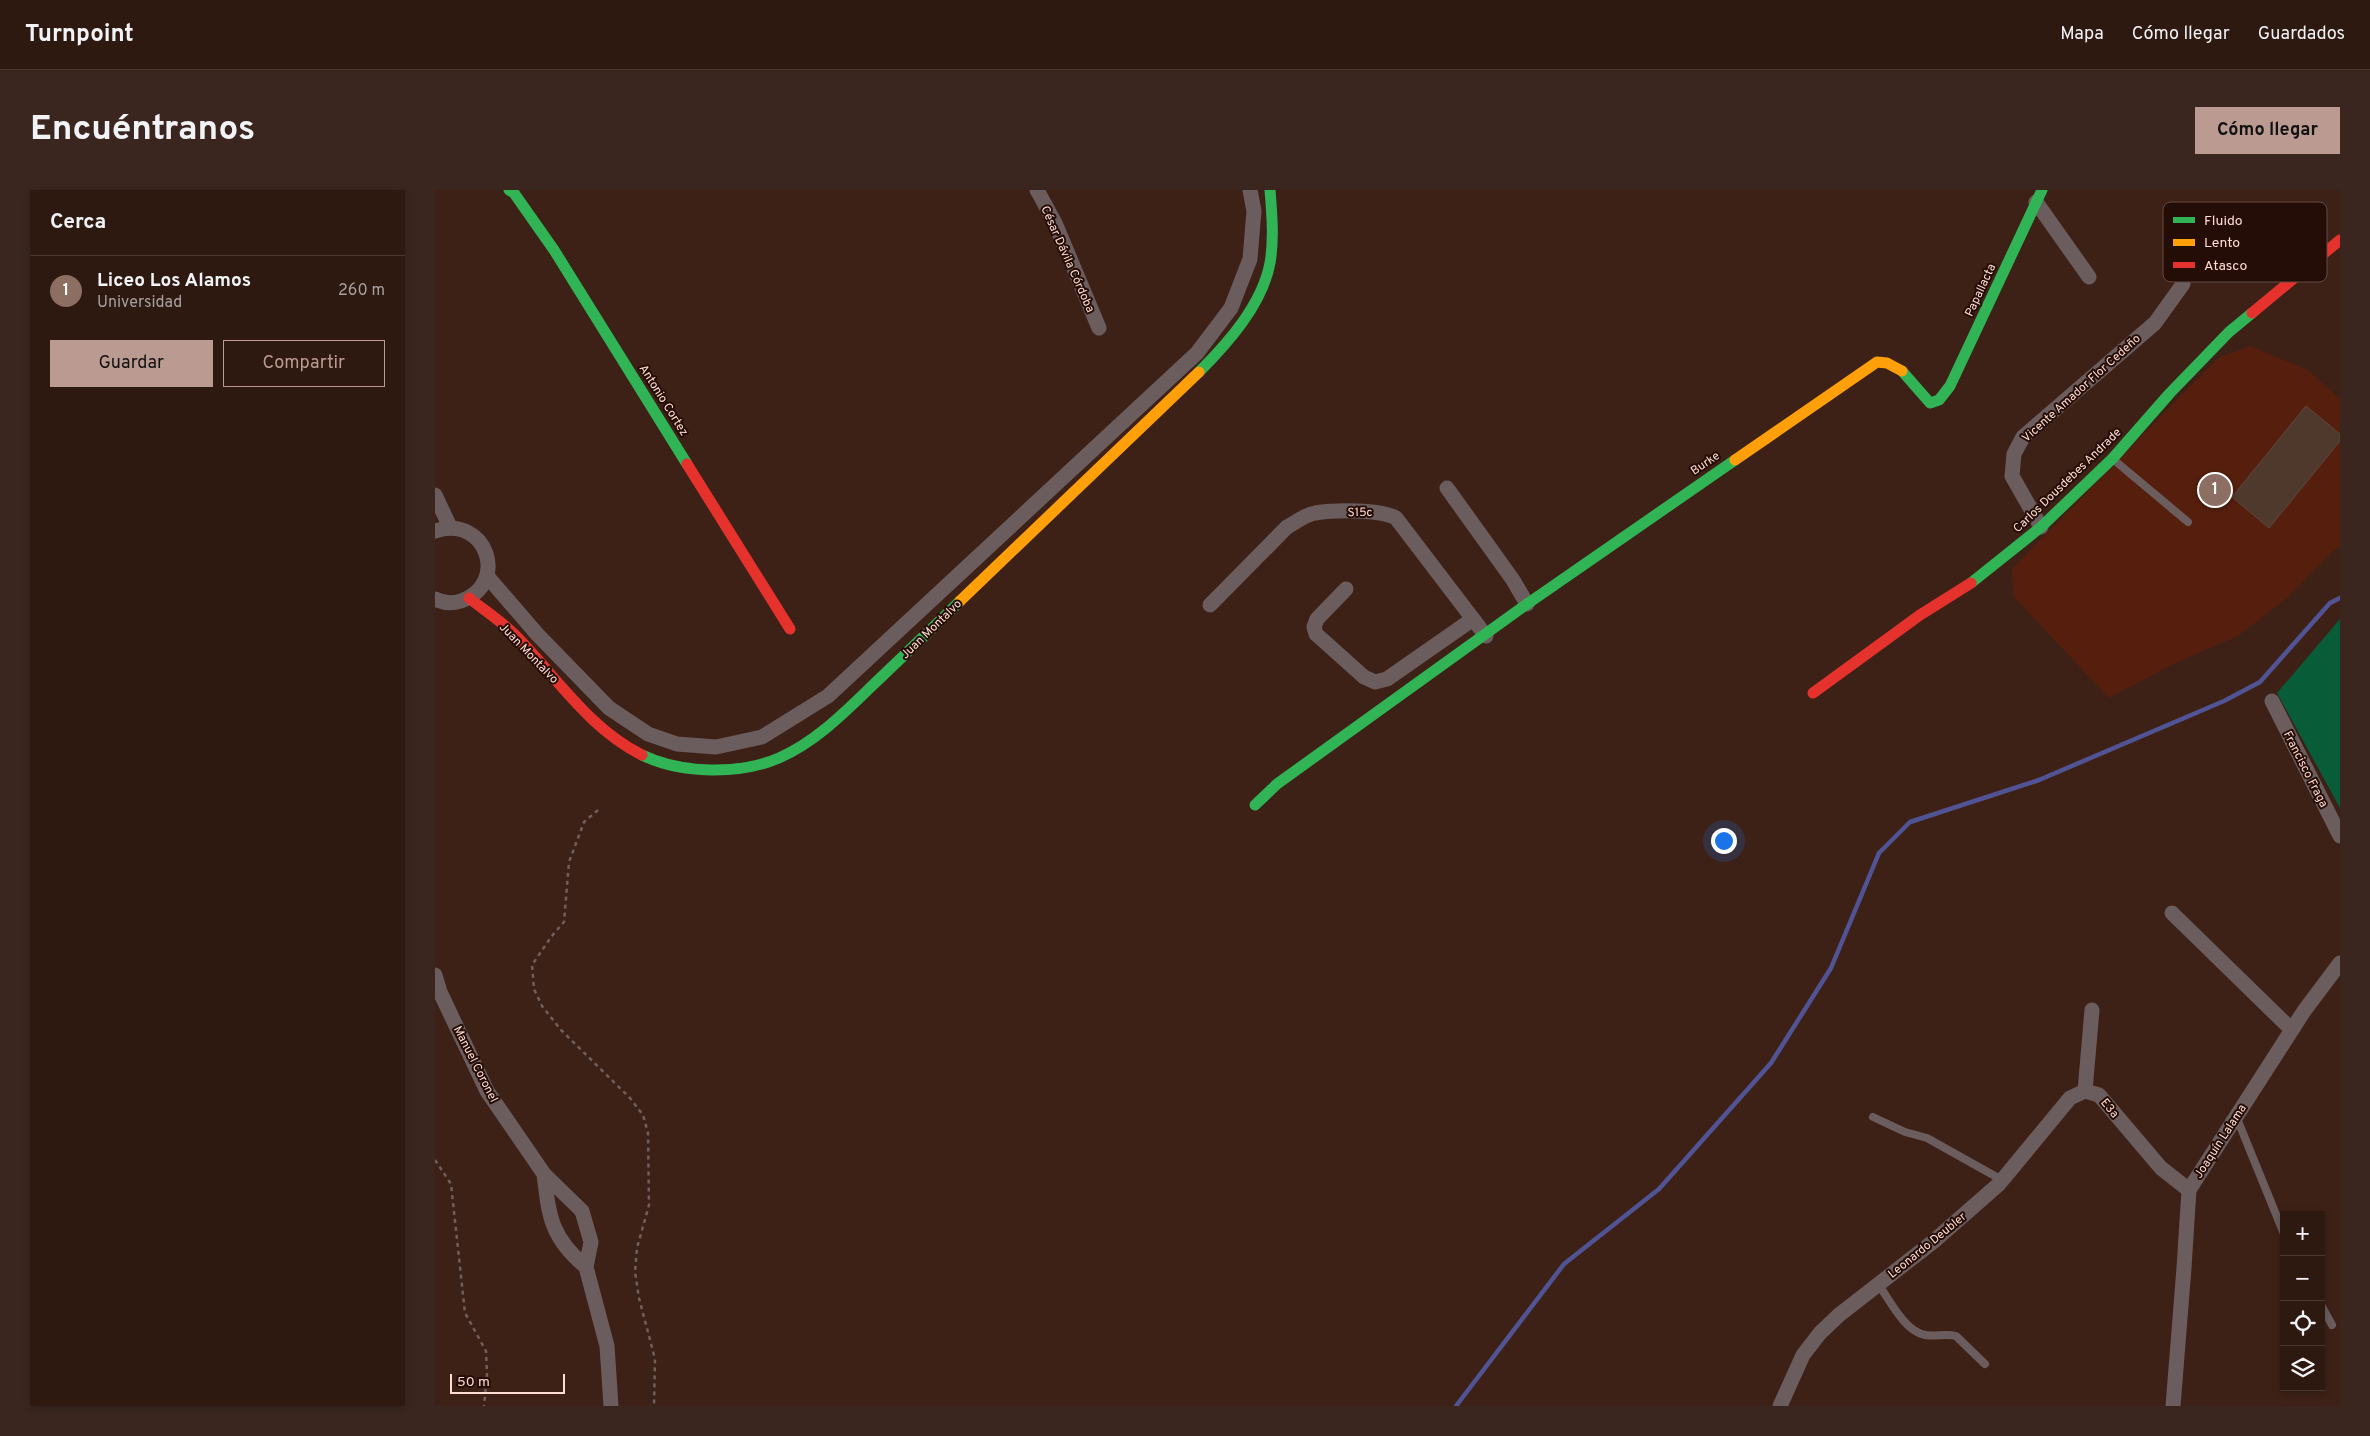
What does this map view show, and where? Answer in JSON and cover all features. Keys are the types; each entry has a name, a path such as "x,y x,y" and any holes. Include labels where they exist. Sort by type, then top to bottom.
{"street":[{"name":"Antonio Cortez","path":"509,190 514,193 554,250 791,629"},
{"name":"César Dávila Córdoba","path":"1037,190 1055,223 1099,328"},
{"path":"1048,190 1055,223"},
{"name":"Juan Montalvo","path":"487,576 537,634 609,708 648,734 677,744 716,747 762,737 828,696 1197,353 1231,308 1250,260 1254,211 1250,190"},
{"name":"Juan Montalvo","path":"469,598 513,634 595,723 623,745 659,763 692,770 740,768 779,758 826,730 1223,348 1251,310 1269,269 1273,211 1270,190"},
{"path":"2039,196 2089,277"},
{"name":"Papallacta","path":"1939,400 1950,386 2039,196"},
{"name":"Carlos Dousdebes Andrade","path":"2327,250 2340,240"},
{"name":"Carlos Dousdebes Andrade","path":"1813,693 1920,615 1977,579 2041,527 2113,458 2229,332 2288,282"},
{"name":"Vicente Amador Flor Cedeño","path":"2041,527 2012,476 2014,454 2023,437 2155,323 2183,284"},
{"name":"Burke","path":"1255,804 1277,784 1486,636 1527,604 1877,362 1891,362 1900,367 1922,396 1930,403 1939,400"},
{"path":"1181,368 1192,379"},
{"path":"1447,488 1513,580 1527,604"},
{"path":"435,495 450,527"},
{"name":"S15c","path":"1211,605 1287,527 1300,519 1314,513 1380,512 1396,518 1486,636"},
{"path":"435,531 450,527 470,533 485,548 488,562 487,576 480,589 469,598 455,603 440,602 435,599"},
{"path":"1346,589 1317,619 1314,626 1316,634 1364,677 1375,682 1387,679 1473,619"},
{"name":"Francisco Fraga","path":"2272,701 2340,836"},
{"path":"2172,913 2292,1030"},
{"name":"Joaquín Lalama","path":"2173,1406 2185,1268 2189,1190 2292,1030 2340,963"},
{"name":"Manuel Coronel","path":"435,975 440,992 487,1091 544,1174 582,1211 591,1242 586,1267 607,1346 611,1406"},
{"path":"2085,1091 2092,1010"},
{"name":"Leonardo Deubler","path":"1780,1406 1803,1355 1820,1333 1878,1284 1934,1241 2002,1180 2070,1098 2085,1091"},
{"name":"E3a","path":"2085,1091 2099,1095 2161,1168 2189,1190"},
{"name":"Manuel Coronel","path":"544,1174 548,1215 561,1241 572,1256 586,1267"}],"lane":[{"path":"2113,458 2188,522"},
{"path":"2236,1116 2280,1224"},
{"path":"1873,1117 1905,1132 1927,1138 2002,1180"},
{"path":"1878,1284 1909,1326 1916,1332 1932,1336 1956,1336 1985,1364"},
{"path":"2325,1313 2332,1325"}],"path":[{"path":"599,810 584,822 569,862 564,922 551,936 532,965 533,989 561,1030 630,1098 643,1115 648,1134 649,1205 637,1248 635,1272 639,1298 655,1359 654,1406"},
{"path":"435,1160 451,1184 465,1313 486,1351 487,1374 484,1406"}],"shaded area":[{"path":"2250,346 2308,370 2340,399 2340,546 2287,598 2238,636 2173,664 2109,698 2014,597 2012,569 2218,358"}],"green space":[{"path":"2340,619 2340,808 2277,693"}],"building":[{"path":"2306,406 2340,434 2340,441 2269,528 2232,497"}],"waterway":[{"path":"1456,1406 1564,1264 1659,1189 1771,1063 1831,968 1879,853 1910,822 2039,780 2224,701 2260,682 2330,603 2340,598"}],"traffic: fast":[{"path":"509,190 514,193 554,250 687,464"},
{"path":"1199,372 1232,336 1252,308 1266,279 1272,245 1270,190"},
{"path":"1902,371 1930,403 1939,400 1950,386 2042,190"},
{"path":"1971,583 2041,527 2113,458 2170,393 2229,332 2252,313"},
{"path":"1255,805 1277,784 1527,604 1735,460"},
{"path":"642,755 674,766 710,770 746,767 763,764 779,758 806,743 830,725 960,601"}],"traffic: slow":[{"path":"1735,460 1877,362 1887,363 1902,371"},
{"path":"960,601 1199,372"}],"traffic: jam":[{"path":"2327,251 2340,240"},
{"path":"2252,313 2289,282"},
{"path":"687,464 790,629"},
{"path":"1813,693 1920,615 1971,583"},
{"path":"469,598 514,634 573,700 605,731 642,755"}],"place":[{"name":"Liceo Los Alamos","path":"2215,490"}]}
